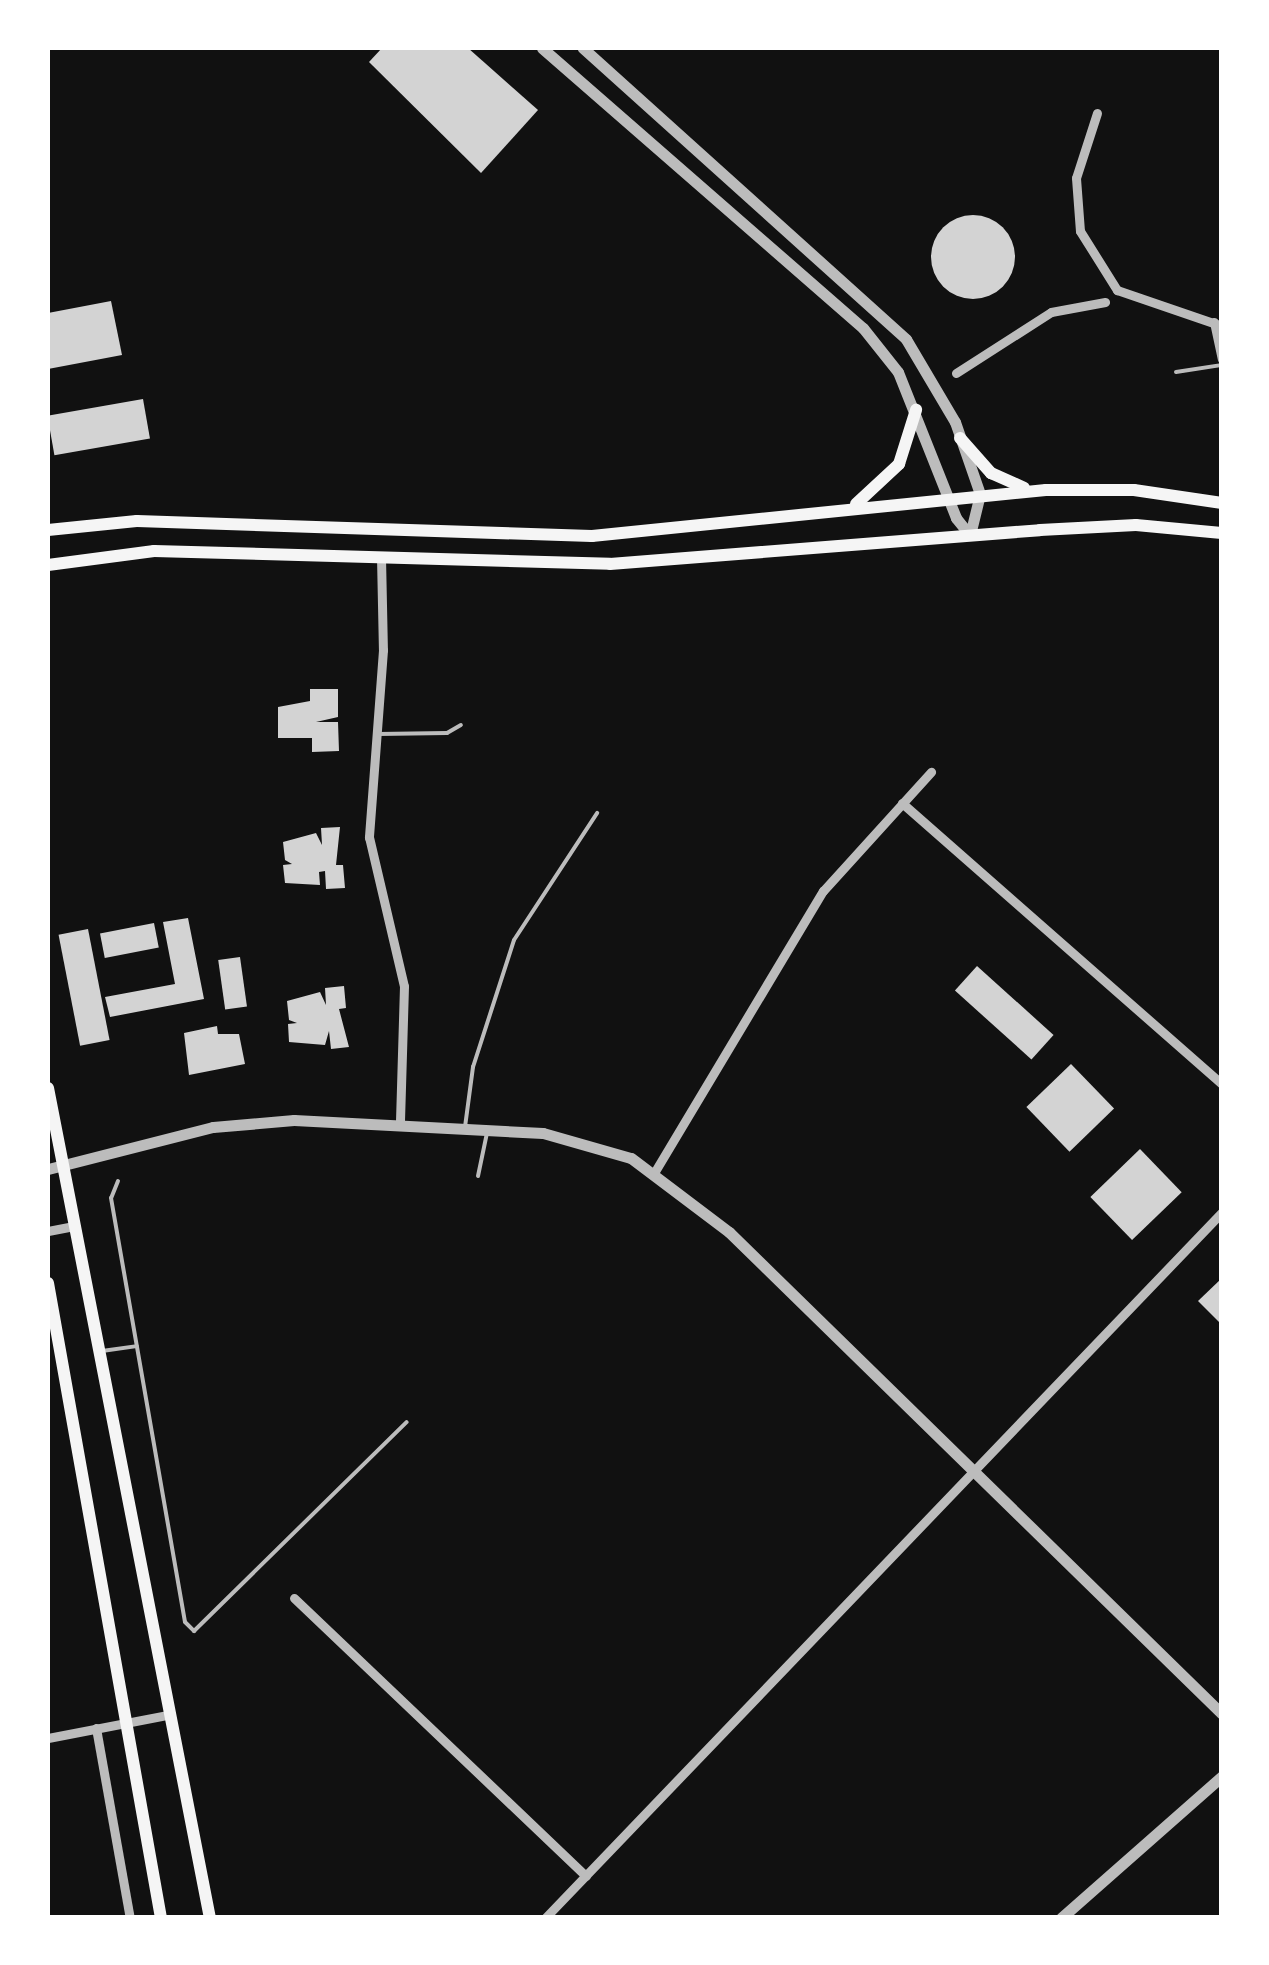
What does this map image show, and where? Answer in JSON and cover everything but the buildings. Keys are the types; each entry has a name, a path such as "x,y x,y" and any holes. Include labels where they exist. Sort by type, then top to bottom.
{"main road":[{"path":"849,508 878,490 899,464 916,410"},
{"path":"960,438 990,473 1046,490"},
{"path":"48,530 138,522 592,536 1046,490 1134,490 1222,503"},
{"path":"48,565 154,550 610,564 1136,525 1222,533"},
{"path":"48,1088 55,1168 73,1226 210,1918"},
{"path":"48,1283 161,1918"}],"street":[{"path":"542,48 863,328 898,372 948,497 970,535"},
{"path":"584,48 906,339 960,438 980,494 970,535"},
{"path":"1097,113 1076,178 1080,232 1116,290 1218,324 1222,362"},
{"path":"956,373 1051,312 1106,302"},
{"path":"380,557 383,650 369,837 404,986 400,1122"},
{"path":"654,1173 823,891 931,772"},
{"path":"902,802 1222,1084"},
{"path":"55,1168 213,1127 294,1120 488,1128 584,1140 654,1173 729,1232 1222,1714"},
{"path":"545,1918 1222,1212"},
{"path":"48,1230 73,1226"},
{"path":"294,1598 586,1876"},
{"path":"48,1738 168,1715"},
{"path":"96,1728 130,1918"},
{"path":"1062,1918 1222,1776"}],"lane":[{"path":"1176,372 1222,362"},
{"path":"374,734 447,733 462,725"},
{"path":"465,1127 473,1067 514,940 597,814"},
{"path":"478,1176 488,1128"},
{"path":"118,1181 110,1198 186,1622 194,1631 203,1630 407,1422"},
{"path":"98,1352 137,1346"}]}
